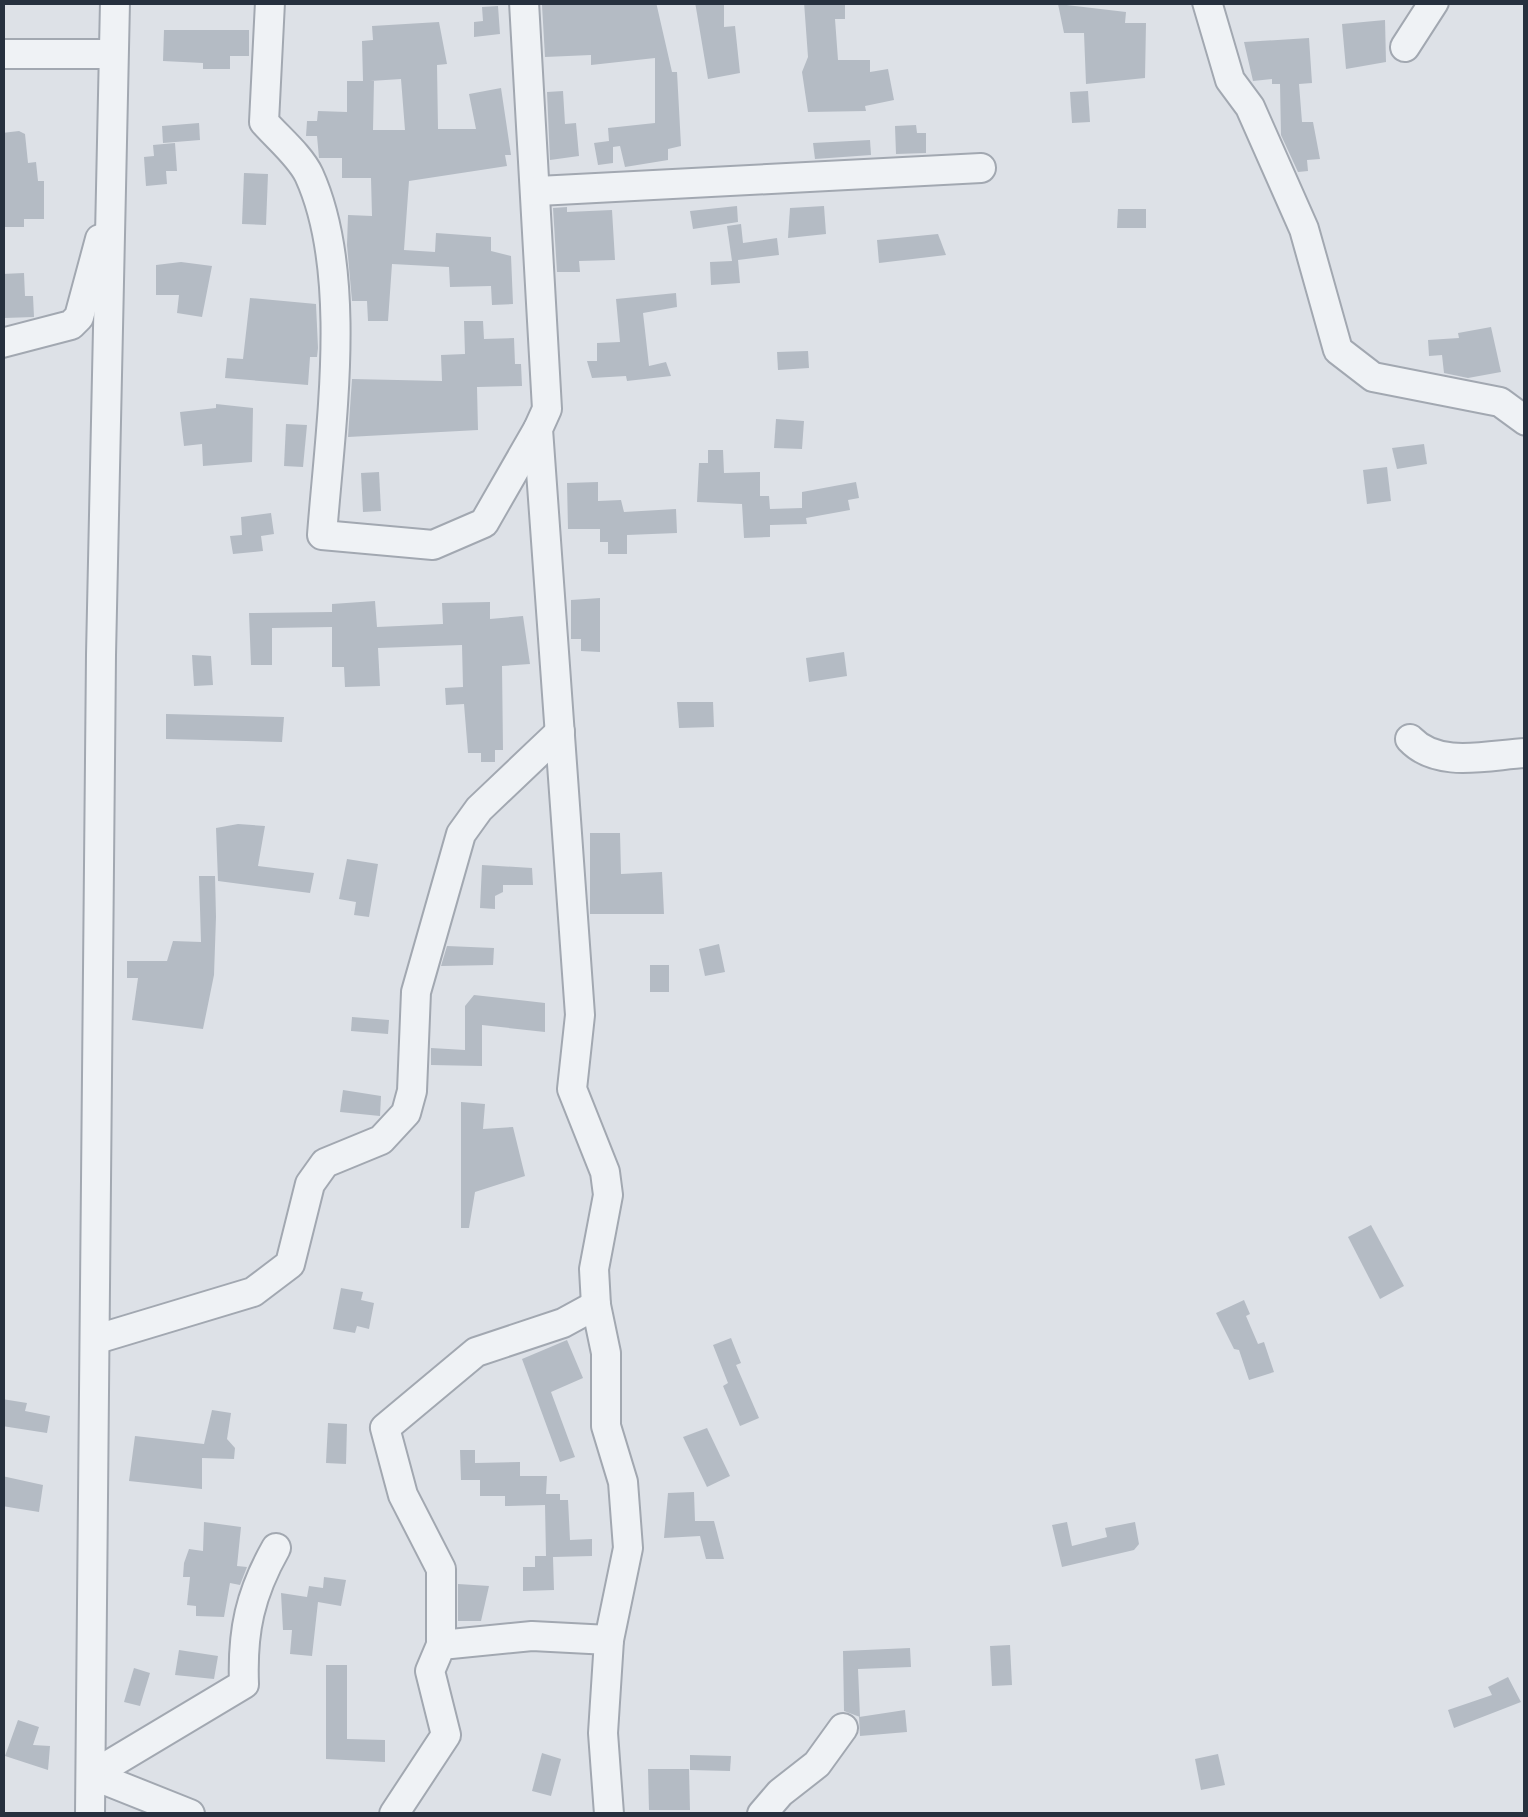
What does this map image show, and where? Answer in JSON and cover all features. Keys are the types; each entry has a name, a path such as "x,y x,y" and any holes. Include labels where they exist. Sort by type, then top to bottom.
{"street":[{"path":"90,1814 101,656 115,2"},
{"path":"270,2 264,122 308,171 320,208 333,284 335,348 322,535 433,545 484,523 547,409 538,191 524,2"},
{"path":"1206,2 1216,20 1230,80 1250,107 1304,230 1338,350 1372,376 1500,402 1526,421"},
{"path":"1405,47 1434,2"},
{"path":"2,54 114,54"},
{"path":"538,191 982,168"},
{"path":"2,343 71,325 79,317 111,204"},
{"path":"538,429 580,1016 572,1089 605,1172 608,1196 594,1270 596,1305 606,1353 606,1426 623,1482 628,1548 609,1640 603,1733 608,1814"},
{"path":"97,1339 252,1292 290,1264 310,1184 326,1163 381,1140 406,1112 412,1090 416,992 461,834 478,809 560,732"},
{"path":"1410,740 1422,752 1442,758 1526,753"},
{"path":"394,1814 446,1735 430,1671 441,1644 441,1569 403,1495 385,1428 476,1352 562,1322 596,1305"},
{"path":"92,1775 244,1684 242,1635 254,1587 276,1548"},
{"path":"441,1644 532,1636 609,1640"},
{"path":"762,1814 780,1793 817,1764 843,1728"},
{"path":"92,1775 190,1814"}],"building":[{"path":"656,2 672,72 677,72 681,146 668,149 668,160 625,167 620,146 613,147 613,163 598,165 594,143 609,141 608,128 655,123 655,58 591,65 591,55 545,57 542,5"},
{"path":"695,2 724,2 724,27 735,26 740,73 708,79"},
{"path":"804,2 845,2 845,19 835,19 838,60 870,60 870,72 888,69 894,100 865,106 866,111 808,112 802,72 808,57"},
{"path":"1058,4 1126,12 1125,23 1146,23 1145,78 1086,84 1084,33 1064,33"},
{"path":"498,6 500,34 474,37 474,22 483,21 482,7"},
{"path":"1385,20 1386,62 1346,69 1342,24"},
{"path":"439,22 447,64 437,65 438,129 476,129 469,94 501,88 511,155 505,155 507,166 409,181 404,250 435,252 436,233 491,237 491,251 511,256 513,304 492,305 491,286 450,287 449,267 392,264 388,321 368,321 367,301 352,301 348,215 372,216 371,178 342,178 342,158 319,158 317,136 306,136 307,121 317,121 318,111 347,112 347,81 363,81 362,41 373,40 372,26","holes":["401,79 405,130 373,130 374,81 370,81"]},
{"path":"164,30 249,30 249,56 230,56 230,69 203,69 203,63 163,61"},
{"path":"1309,38 1312,83 1299,84 1302,122 1313,122 1320,159 1307,160 1308,171 1298,172 1281,135 1280,84 1272,84 1272,79 1253,81 1244,42"},
{"path":"563,91 565,124 576,123 579,156 550,160 547,92"},
{"path":"1088,91 1090,122 1072,123 1070,92"},
{"path":"199,123 200,140 163,143 162,126"},
{"path":"916,125 917,133 926,133 926,153 896,154 895,126"},
{"path":"2,133 25,134 28,163 36,162 38,181 44,181 44,219 24,219 24,227 2,227"},
{"path":"870,140 871,155 815,159 813,143"},
{"path":"175,143 177,171 166,171 167,184 146,186 144,157 154,156 153,145"},
{"path":"244,173 268,174 266,225 242,224"},
{"path":"737,206 738,222 693,229 690,211"},
{"path":"824,206 826,234 788,238 790,208"},
{"path":"567,207 567,212 612,210 615,260 579,261 580,272 557,272 553,208"},
{"path":"1118,209 1146,209 1146,228 1117,228"},
{"path":"741,224 743,243 777,238 779,255 738,260 740,283 711,285 710,262 732,261 727,226"},
{"path":"938,234 946,255 879,263 877,240"},
{"path":"181,262 212,266 202,317 177,313 179,295 156,295 156,265"},
{"path":"24,273 25,296 33,296 34,317 4,318 2,274"},
{"path":"676,293 677,307 643,313 649,366 666,362 671,376 627,381 626,376 592,378 587,361 597,361 597,343 620,342 616,299"},
{"path":"250,298 316,304 318,348 317,357 310,357 308,385 225,378 227,358 243,359"},
{"path":"464,321 483,321 484,339 514,338 515,364 521,364 522,386 477,387 478,430 348,437 352,379 442,381 441,355 465,354"},
{"path":"1491,327 1501,372 1468,378 1444,373 1442,355 1429,356 1428,340 1459,338 1458,333"},
{"path":"808,351 809,368 778,370 777,352"},
{"path":"216,404 253,408 252,462 203,466 202,444 184,446 180,412 216,408"},
{"path":"776,419 804,421 802,449 774,448"},
{"path":"286,424 307,425 303,467 284,466"},
{"path":"1424,444 1427,464 1397,469 1392,448"},
{"path":"708,450 723,450 724,473 760,472 760,496 769,496 770,509 802,508 802,492 856,482 859,498 848,500 850,510 806,518 807,524 770,525 770,537 744,538 742,504 697,502 699,463 708,463"},
{"path":"1387,467 1391,501 1367,504 1363,470"},
{"path":"379,472 381,511 363,512 361,473"},
{"path":"598,482 598,501 621,500 624,512 676,509 677,533 627,535 627,554 608,554 608,542 600,542 600,529 568,529 567,483"},
{"path":"271,513 274,534 261,536 263,551 233,554 230,536 242,535 241,517"},
{"path":"600,598 600,652 581,651 581,639 571,639 571,600"},
{"path":"375,601 377,627 443,624 442,603 490,602 490,619 523,616 530,664 502,666 503,750 495,750 495,762 481,762 481,753 468,753 464,704 446,705 445,688 463,687 462,645 378,648 380,686 345,687 344,667 332,667 332,627 272,628 272,665 251,665 249,613 332,612 332,604"},
{"path":"844,652 847,676 809,682 806,658"},
{"path":"192,655 211,656 213,685 194,686"},
{"path":"677,702 713,702 714,727 679,728"},
{"path":"166,714 284,717 282,742 166,739"},
{"path":"238,824 265,826 258,866 314,873 310,893 218,881 216,828"},
{"path":"590,833 620,833 621,874 662,872 664,914 590,914"},
{"path":"347,859 378,864 369,917 354,915 356,902 339,899"},
{"path":"482,865 532,868 533,885 503,885 503,892 495,896 495,909 480,908"},
{"path":"199,876 215,876 214,975 203,1029 132,1020 138,978 127,978 127,961 167,961 173,941 201,942"},
{"path":"719,944 725,972 705,976 699,949"},
{"path":"447,946 494,948 493,965 441,966"},
{"path":"650,965 669,965 669,992 650,992"},
{"path":"474,995 545,1003 545,1032 482,1025 482,1066 431,1065 431,1048 465,1050 465,1006"},
{"path":"352,1017 389,1020 388,1034 351,1031"},
{"path":"343,1090 381,1096 380,1116 340,1112"},
{"path":"461,1102 485,1104 483,1129 513,1127 525,1176 475,1192 469,1228 461,1228"},
{"path":"1371,1225 1404,1286 1380,1299 1348,1237"},
{"path":"341,1288 363,1292 361,1300 374,1303 369,1329 357,1326 355,1333 333,1329"},
{"path":"1244,1300 1250,1314 1246,1316 1258,1344 1264,1342 1274,1372 1249,1380 1239,1350 1234,1349 1216,1313"},
{"path":"731,1338 741,1363 736,1365 759,1418 740,1426 723,1386 728,1383 713,1345"},
{"path":"567,1340 583,1378 551,1392 575,1457 560,1462 522,1359"},
{"path":"2,1399 27,1403 25,1411 50,1416 47,1433 2,1426"},
{"path":"212,1410 231,1413 227,1439 235,1448 234,1459 202,1458 202,1489 129,1481 135,1436 204,1444"},
{"path":"328,1423 347,1424 346,1464 326,1463"},
{"path":"707,1428 730,1476 707,1487 683,1437"},
{"path":"460,1450 475,1450 475,1463 520,1462 520,1476 547,1476 546,1494 560,1494 560,1500 568,1500 570,1540 592,1539 592,1556 553,1557 554,1590 523,1591 523,1567 535,1567 535,1556 546,1556 545,1505 505,1506 505,1496 480,1496 480,1480 461,1480"},
{"path":"2,1476 43,1485 39,1512 2,1506"},
{"path":"694,1492 695,1521 714,1521 724,1559 706,1559 700,1536 664,1538 668,1493"},
{"path":"204,1522 241,1527 237,1566 247,1567 240,1585 230,1583 224,1617 196,1616 196,1606 187,1605 190,1577 183,1577 184,1563 189,1549 203,1551"},
{"path":"1067,1522 1072,1546 1107,1537 1105,1528 1135,1522 1139,1544 1134,1550 1062,1567 1052,1525"},
{"path":"324,1577 346,1580 341,1606 318,1602 312,1656 290,1654 292,1630 283,1630 281,1593 307,1597 309,1586 323,1588"},
{"path":"458,1584 489,1586 481,1621 458,1621"},
{"path":"1010,1645 1012,1685 992,1686 990,1646"},
{"path":"910,1648 911,1667 858,1669 860,1717 844,1711 843,1651"},
{"path":"179,1650 218,1656 214,1679 175,1675"},
{"path":"326,1665 347,1665 347,1739 385,1740 385,1762 326,1759"},
{"path":"134,1668 150,1673 140,1706 124,1702"},
{"path":"1508,1677 1521,1702 1454,1728 1448,1710 1492,1695 1488,1687"},
{"path":"905,1710 907,1732 860,1736 859,1717"},
{"path":"18,1720 39,1727 33,1745 50,1746 48,1770 5,1756"},
{"path":"542,1753 561,1759 551,1796 532,1791"},
{"path":"1218,1754 1225,1785 1201,1790 1195,1759"},
{"path":"690,1755 731,1756 730,1771 690,1770"},
{"path":"648,1769 689,1769 690,1810 649,1810"}]}
